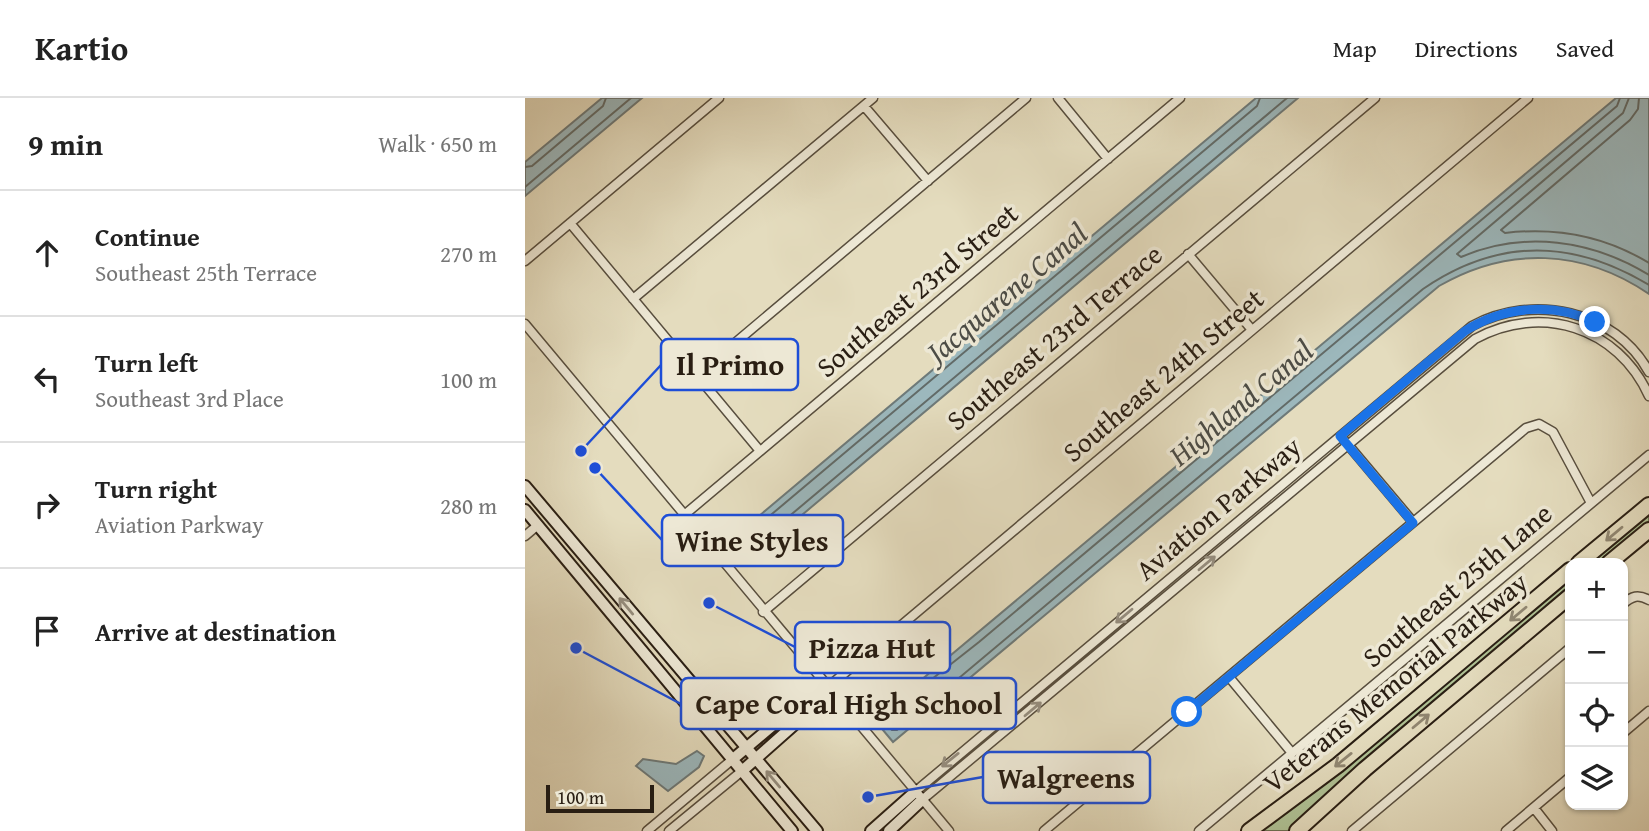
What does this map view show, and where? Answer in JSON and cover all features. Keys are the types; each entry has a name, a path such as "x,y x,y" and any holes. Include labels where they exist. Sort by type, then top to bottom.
{"highway":[{"path":"1585,558 1649,505"},
{"path":"1615,558 1649,530"},
{"path":"1626,558 1649,539"},
{"name":"Veterans Memorial Parkway","path":"1249,831 1338,765 1565,574"},
{"name":"Veterans Memorial Parkway","path":"1297,831 1365,769 1565,602"}],"main road":[{"path":"525,486 817,831"},
{"path":"525,510 792,831"},
{"name":"Southeast 24th Street","path":"733,759 804,699 828,687"},
{"name":"Southeast 24th Street","path":"742,771 813,708 828,687"},
{"name":"Aviation Parkway","path":"871,831 919,795"},
{"name":"Aviation Parkway","path":"889,831 919,795"}],"street":[{"path":"525,261 719,98"},
{"path":"633,299 873,98"},
{"path":"697,375 1027,98"},
{"path":"1058,98 1108,159"},
{"name":"Southeast 23rd Street","path":"683,516 1180,98"},
{"name":"Southeast 23rd Terrace","path":"763,612 1375,98"},
{"name":"Southeast 24th Street","path":"828,687 1528,98"},
{"path":"864,106 928,181"},
{"path":"570,223 760,451"},
{"path":"1188,254 1252,330"},
{"name":"Aviation Parkway","path":"919,795 1465,331 1488,318 1515,311 1546,309 1589,319 1623,340 1649,372"},
{"name":"Aviation Parkway","path":"919,795 1475,339 1497,328 1523,322 1560,323 1602,339 1630,364 1649,396"},
{"path":"525,324 763,612 949,831"},
{"path":"1044,831 1521,432 1539,424 1553,432 1591,503"},
{"path":"1340,436 1413,523"},
{"name":"Southeast 25th Lane","path":"1199,831 1649,455"},
{"path":"525,536 538,525"},
{"path":"1628,600 1632,597 1645,598"},
{"path":"1354,830 1565,652"},
{"path":"1229,677 1291,753"},
{"path":"1628,729 1649,711"},
{"path":"647,831 733,759"},
{"path":"667,831 742,771"},
{"path":"1506,831 1565,781"},
{"path":"667,831 667,817 697,789"},
{"path":"1534,808 1552,831"}],"green space":[{"path":"1649,511 1649,521 1605,558 1593,558"},
{"path":"1565,582 1565,592 1364,761 1288,831 1259,831"}],"water":[{"path":"602,98 642,98 525,196 525,162"},
{"path":"1256,98 1298,98 771,541 753,521"},
{"path":"1616,98 1649,98 1649,294 1598,268 1545,258 1492,264 1439,286 893,742 872,717 902,696"},
{"path":"697,751 704,756 699,767 668,791 636,766 643,759 676,764"}],"place":[{"name":"Il Primo","path":"581,451"},
{"name":"Wine Styles","path":"595,468"},
{"name":"Pizza Hut","path":"709,603"},
{"name":"Cape Coral High School","path":"576,648"},
{"name":"Walgreens","path":"868,797"}],"route":[{"path":"1187,712 1413,523 1340,436 1465,331 1480,322 1496,315 1535,309 1568,312 1595,322"}],"water label":[{"name":"Jacquarene Canal","path":"1007,293"},
{"name":"Highland Canal","path":"1241,403"}]}
